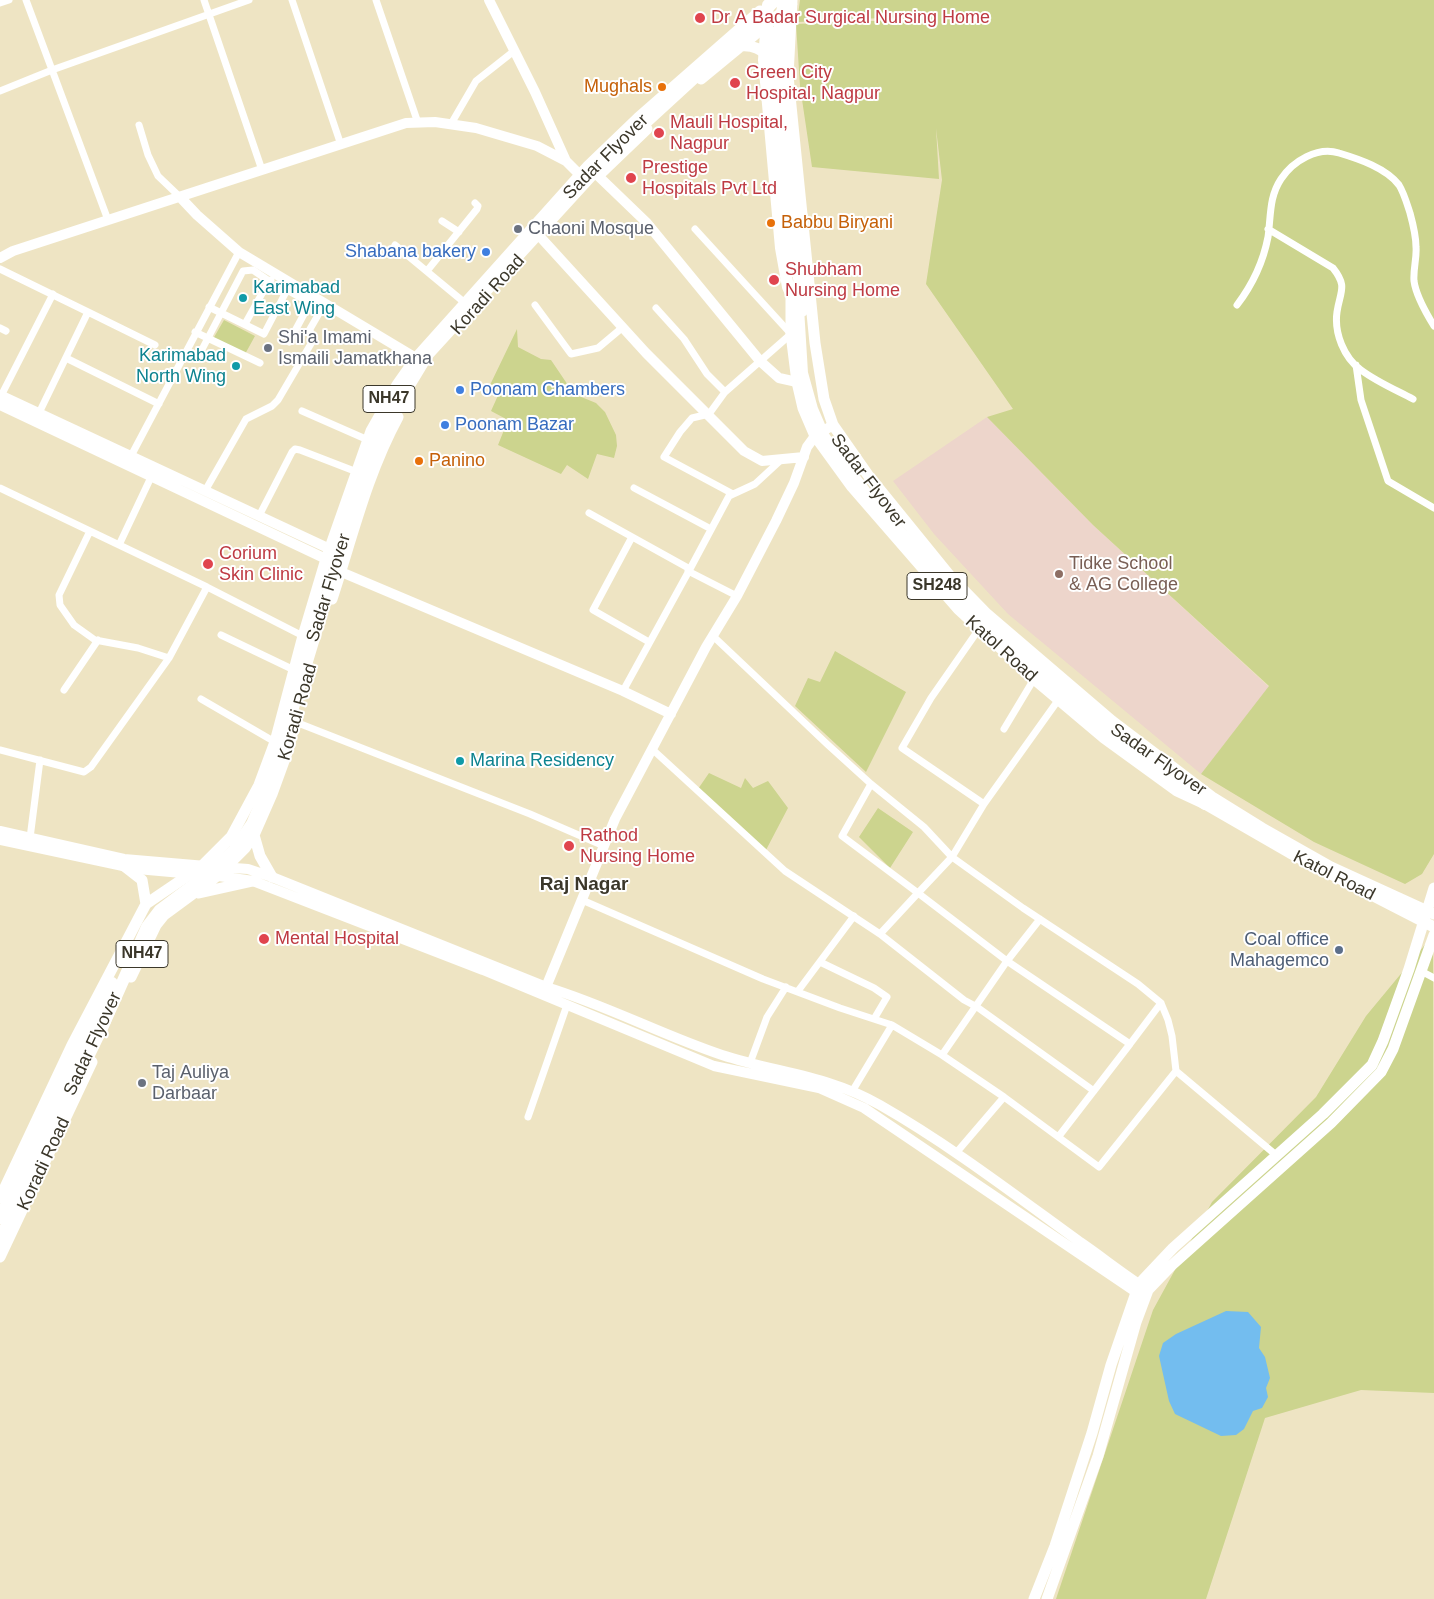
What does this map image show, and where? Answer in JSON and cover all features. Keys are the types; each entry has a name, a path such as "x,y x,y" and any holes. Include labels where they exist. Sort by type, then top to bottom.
{"highway":[{"name":"Sadar Flyover","path":"772,0 764,60 781,248 788,287 798,308 802,373 812,409 824,437 865,492 938,577 984,624 1107,730 1181,783 1199,792 1208,801"},
{"name":"Sadar Flyover","path":"0,1218 125,956 146,918 158,904 192,880 225,850 248,821 269,773 342,527 372,442 397,396 422,356 596,164 772,0"},
{"name":"Sadar Flyover","path":"0,1239 102,1028 147,927 160,910 212,871 234,850 252,824 272,777 362,483 381,435 428,354 609,156 754,23 772,0"},
{"name":"Sadar Flyover","path":"789,1 779,34 780,66 805,353 817,408 842,452 861,477 928,558 986,621 1108,725 1181,783"}],"main road":[{"path":"489,0 535,92 566,161"},
{"name":"Katol Road","path":"772,0 772,59 790,275 791,334 797,382 803,408 815,436 852,487 952,603 1034,679 1104,738 1177,791 1208,801 1262,828 1331,867 1428,915 1434,927"},
{"name":"Koradi Road","path":"202,866 232,837 259,785 275,742 303,636 327,558 371,431 397,385 416,358 584,170 638,118 772,0"},
{"name":"Katol Road","path":"789,1 788,76 815,343 824,399 834,425 868,475 914,533 950,576 987,614 1208,801"},
{"name":"Koradi Road","path":"226,867 245,848 254,835 275,785 288,750 352,535 384,444 428,363 453,333 594,180 698,81 740,46 773,22 789,1"},
{"path":"740,46 751,46 760,49 772,59"},
{"path":"0,258 13,251 406,124 435,122 451,124 476,128 536,146 584,170 646,222 760,360 779,378 797,382"},
{"path":"180,197 197,215 239,252 416,358"},
{"path":"532,228 646,353 744,450 762,461 792,460 804,457"},
{"path":"0,399 327,558"},
{"path":"0,399 40,413 131,456 153,472 205,491 259,516 327,558 341,572 623,691 671,714"},
{"path":"544,991 615,819 776,521 807,448 815,436 834,425"},
{"path":"0,831 30,842 124,866 253,881 544,991 565,992 666,1034 723,1055 824,1080 852,1090 900,1116 956,1153 1142,1291"},
{"path":"254,835 260,856 272,877"},
{"path":"0,840 30,842 124,859 248,869 272,877 544,991 567,1005 714,1066 819,1088 864,1108 1142,1291"},
{"path":"124,866 142,880 146,904"},
{"name":"NH47","path":"190,874 202,866"},
{"name":"NH47","path":"217,876 226,867"},
{"name":"Koradi Road","path":"0,1198 72,1044 146,904 190,874"},
{"name":"Koradi Road","path":"0,1257 156,925 164,915 217,876"},
{"path":"192,895 253,881"},
{"path":"1034,1599 1092,1433 1111,1365 1142,1291 1173,1248 1346,1092 1372,1066 1428,915 1434,888"},
{"path":"1047,1599 1098,1456 1136,1322 1142,1291 1330,1124 1381,1072 1393,1050 1434,936"}],"street":[{"path":"0,3 9,0"},
{"path":"26,0 108,220"},
{"path":"204,0 262,170"},
{"path":"0,91 52,70 249,0"},
{"path":"292,0 341,144"},
{"path":"376,0 418,123"},
{"path":"451,124 476,81 514,51"},
{"path":"140,125 148,155 158,176 180,197"},
{"path":"1237,305 1252,286 1259,271 1266,243 1272,195 1281,179 1292,165 1306,156 1335,151 1380,169 1399,185 1406,200 1416,246 1414,281 1419,297 1434,326"},
{"path":"426,271 477,209 478,206 475,203"},
{"path":"442,221 458,232"},
{"path":"1268,228 1333,268 1340,276 1343,286 1337,313 1337,332 1341,342 1360,370 1413,399"},
{"path":"695,229 791,334 725,392 709,414 692,418 680,432 664,457 733,494"},
{"path":"395,245 465,303"},
{"path":"131,456 239,252"},
{"path":"0,269 154,345"},
{"path":"197,359 243,271 253,270 268,283 310,303 289,342"},
{"path":"244,324 268,283 281,276 286,292"},
{"path":"209,307 264,334 286,292"},
{"path":"0,399 53,294"},
{"path":"205,491 246,419 272,406 278,400 312,342 313,338 310,329 325,303"},
{"path":"535,305 571,354 598,348 623,327"},
{"path":"656,308 684,339 707,374 725,392"},
{"path":"40,413 88,312"},
{"path":"196,332 260,364"},
{"path":"66,358 158,404"},
{"path":"1356,365 1361,400 1388,481 1434,508"},
{"path":"302,411 368,440"},
{"path":"259,516 295,449 357,472"},
{"path":"623,691 729,496 755,484 773,469 779,460 783,459"},
{"path":"120,546 153,472"},
{"path":"0,488 207,587 303,636"},
{"path":"634,488 711,529"},
{"path":"589,514 737,596"},
{"path":"90,531 59,595 60,605 74,625 95,640 138,648 169,658"},
{"path":"632,537 593,610 649,642"},
{"path":"0,750 84,772 91,767 169,658 207,587"},
{"path":"979,629 931,698 902,748 984,804"},
{"path":"221,635 294,670"},
{"path":"713,636 871,784 924,827 952,857 1040,919 1138,984 1161,1004 1172,1036 1176,1071 1276,1155"},
{"path":"64,690 98,640"},
{"path":"1004,729 1034,679"},
{"path":"201,699 275,742"},
{"path":"880,934 952,857 984,804 1059,699"},
{"path":"282,716 604,846"},
{"path":"652,749 785,871 880,934 964,1000 977,1006 1094,1092"},
{"path":"30,842 40,760"},
{"path":"871,784 842,836 1007,961 1130,1044"},
{"path":"582,900 786,987 892,1025 1004,1097 1099,1167 1176,1071"},
{"path":"798,991 854,916"},
{"path":"942,1056 1007,961 1040,919"},
{"path":"820,962 874,988 887,997 874,1019"},
{"path":"1421,971 1434,978"},
{"path":"750,1063 767,1017 786,987"},
{"path":"1059,1136 1161,1004"},
{"path":"528,1117 567,1005"},
{"path":"852,1090 892,1025"},
{"path":"956,1153 1004,1097"}],"shaded area":[{"name":"Tidke School & AG College","path":"987,417 1093,525 1269,687 1201,774 1008,614 934,534 893,481"}],"green space":[{"path":"800,0 1434,0 1434,854 1422,874 1405,884 1314,842 1201,774 1269,686 1093,525 987,417 1013,409 926,284 942,180 936,128 939,179 812,167 800,86 796,24 924,19 924,16 797,22"},
{"path":"224,320 255,336 244,356 213,339"},
{"path":"517,329 518,347 541,359 551,360 574,394 596,403 605,412 616,435 617,446 614,458 597,454 588,479 567,465 561,474 498,445 508,420 491,411 500,391 490,385"},
{"path":"835,651 906,692 866,772 795,706 808,678 820,682"},
{"path":"709,773 741,788 745,778 753,788 768,781 788,808 766,850 698,789"},
{"path":"878,808 913,832 890,868 859,837"},
{"path":"1433,935 1434,1393 1361,1390 1265,1418 1206,1599 1056,1599 1153,1310 1212,1202 1316,1097 1366,1016"}],"water":[{"path":"1226,1311 1248,1312 1261,1327 1259,1348 1265,1357 1270,1378 1266,1388 1268,1397 1262,1408 1253,1411 1244,1429 1236,1435 1221,1436 1175,1414 1169,1401 1159,1356 1163,1343 1176,1334"}],"place":[{"name":"Dr A Badar Surgical Nursing Home","path":"700,18"},
{"name":"Green City Hospital, Nagpur","path":"735,83"},
{"name":"Mughals","path":"662,87"},
{"name":"Mauli Hospital, Nagpur","path":"659,133"},
{"name":"Prestige Hospitals Pvt Ltd","path":"631,178"},
{"name":"Babbu Biryani","path":"771,223"},
{"name":"Chaoni Mosque","path":"518,229"},
{"name":"Shabana bakery","path":"486,252"},
{"name":"Shubham Nursing Home","path":"774,280"},
{"name":"Karimabad East Wing","path":"243,298"},
{"name":"Shi'a Imami Ismaili Jamatkhana","path":"268,348"},
{"name":"Karimabad North Wing","path":"236,366"},
{"name":"Poonam Chambers","path":"460,390"},
{"name":"Poonam Bazar","path":"445,425"},
{"name":"Panino","path":"419,461"},
{"name":"Corium Skin Clinic","path":"208,564"},
{"name":"Tidke School & AG College","path":"1059,574"},
{"name":"Marina Residency","path":"460,761"},
{"name":"Rathod Nursing Home","path":"569,846"},
{"name":"Mental Hospital","path":"264,939"},
{"name":"Coal office Mahagemco","path":"1339,950"},
{"name":"Taj Auliya Darbaar","path":"142,1083"}],"district":[{"name":"Raj Nagar","path":"584,885"}]}
